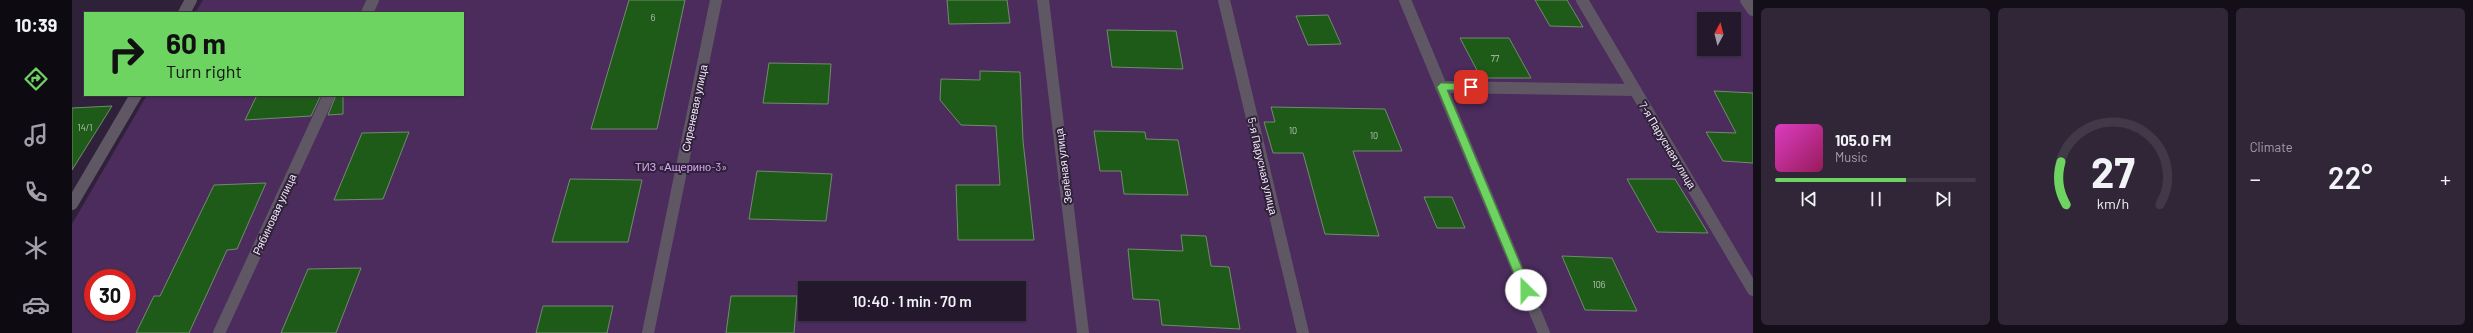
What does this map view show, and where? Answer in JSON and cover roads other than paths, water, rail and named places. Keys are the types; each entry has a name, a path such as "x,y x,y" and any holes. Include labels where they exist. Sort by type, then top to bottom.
{"street":[{"path":"185,12 191,0"},
{"path":"367,12 373,0"},
{"name":"Сиреневая улица","path":"648,333 716,0"},
{"name":"Зелёная улица","path":"1043,0 1083,333"},
{"name":"5-я Парусная улица","path":"1224,0 1303,333"},
{"path":"1405,0 1544,333"},
{"name":"7-я Парусная улица","path":"1582,0 1753,290"},
{"path":"1746,0 1753,10"},
{"path":"1441,87 1635,90"},
{"path":"72,204 135,96"},
{"name":"Рябиновая улица","path":"219,333 329,96"}],"park label":[{"name":"ТИЗ «Ащерино-3»","path":"681,166"}]}
